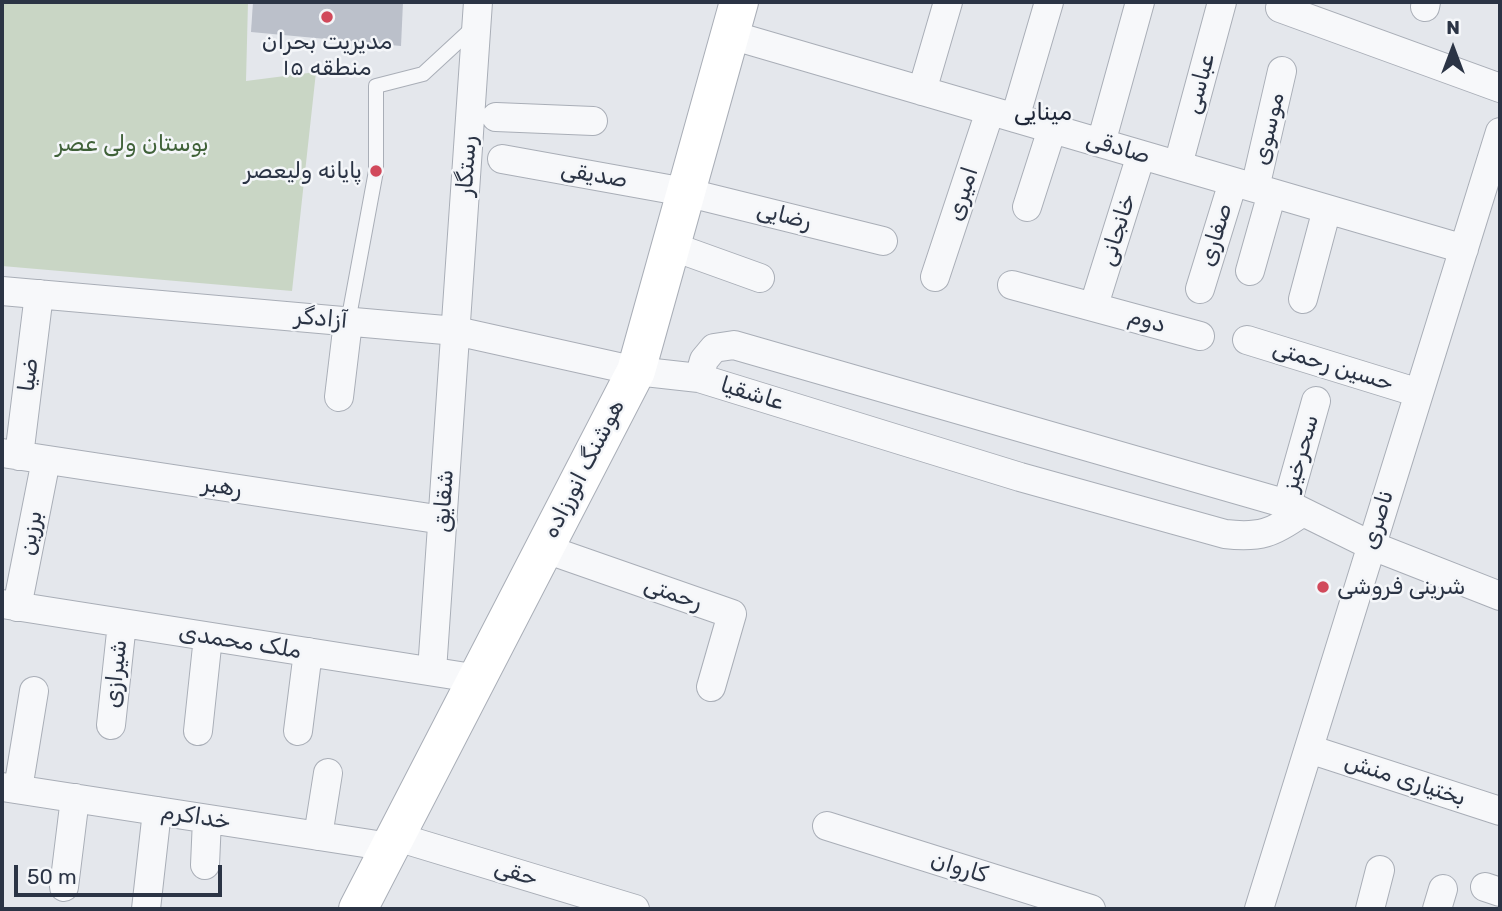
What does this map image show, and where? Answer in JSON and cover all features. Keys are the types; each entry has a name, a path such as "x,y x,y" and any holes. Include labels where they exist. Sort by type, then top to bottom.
{"main road":[{"name":"هوشنگ انورزاده","path":"358,909 636,371 735,18"}],"street":[{"path":"922,91 948,2"},
{"name":"امیری","path":"935,277 1049,2"},
{"path":"1101,143 1140,2"},
{"name":"عباسی","path":"1178,165 1222,2"},
{"path":"1280,8 1500,88"},
{"name":"رستگار","path":"456,331 477,13"},
{"name":"صادقی","path":"735,18 922,91 1464,249"},
{"name":"موسوی","path":"1253,188 1282,71"},
{"path":"496,117 593,121"},
{"path":"532,118 532,164"},
{"path":"1027,207 1052,129"},
{"name":"ناصری","path":"1268,907 1309,749 1370,545 1500,132"},
{"name":"خانجانی","path":"1094,305 1141,155"},
{"name":"صدیقی","path":"502,159 685,192"},
{"path":"1250,271 1253,188"},
{"name":"صفاری","path":"1200,289 1253,188"},
{"name":"رضایی","path":"685,192 883,241"},
{"path":"1303,299 1327,209"},
{"path":"671,246 760,278"},
{"name":"دوم","path":"1012,285 1094,305 1200,336"},
{"name":"آزادگر","path":"2,290 456,331 636,371 699,378"},
{"name":"ضیا","path":"22,457 39,294"},
{"path":"339,397 348,322"},
{"name":"شقایق","path":"432,671 456,331"},
{"name":"حسین رحمتی","path":"1247,340 1419,393"},
{"name":"عاشقیا","path":"1294,509 1275,532 1245,536 1189,526 699,378 704,360 714,348 734,345 1294,509 1370,545 1498,587"},
{"name":"سحرخیز","path":"1294,509 1316,401"},
{"name":"رهبر","path":"22,457 443,520"},
{"name":"برزین","path":"9,605 22,457"},
{"name":"رحمتی","path":"543,548 732,614 710,687"},
{"name":"ملک محمدی","path":"9,605 479,679"},
{"name":"شیرازی","path":"111,725 122,623"},
{"path":"198,731 208,636"},
{"path":"298,731 308,652"},
{"path":"10,788 34,691"},
{"name":"بختیاری منش","path":"1309,749 1500,811"},
{"path":"318,836 328,773"},
{"name":"خداکرم","path":"10,788 318,836 393,842"},
{"path":"65,887 75,798"},
{"path":"146,909 157,811"},
{"path":"205,865 207,819"},
{"name":"کاروان","path":"827,826 1091,909"},
{"name":"حقی","path":"393,842 635,909"},
{"path":"1370,909 1380,870"}],"lane":[{"path":"348,322 376,172 376,86 424,74 477,13"}],"green space":[{"name":"بوستان ولی عصر","path":"2,2 248,2 246,81 316,72 292,291 2,266"}],"building":[{"name":"مدیریت بحران منطقه ۱۵","path":"253,2 403,2 401,46 251,32"}],"place":[{"name":"مدیریت بحران منطقه ۱۵","path":"327,17"},
{"name":"پایانه ولیعصر","path":"376,171"},
{"name":"شرینی فروشی","path":"1323,587"}],"district":[{"name":"مینایی","path":"1043,113"}]}
